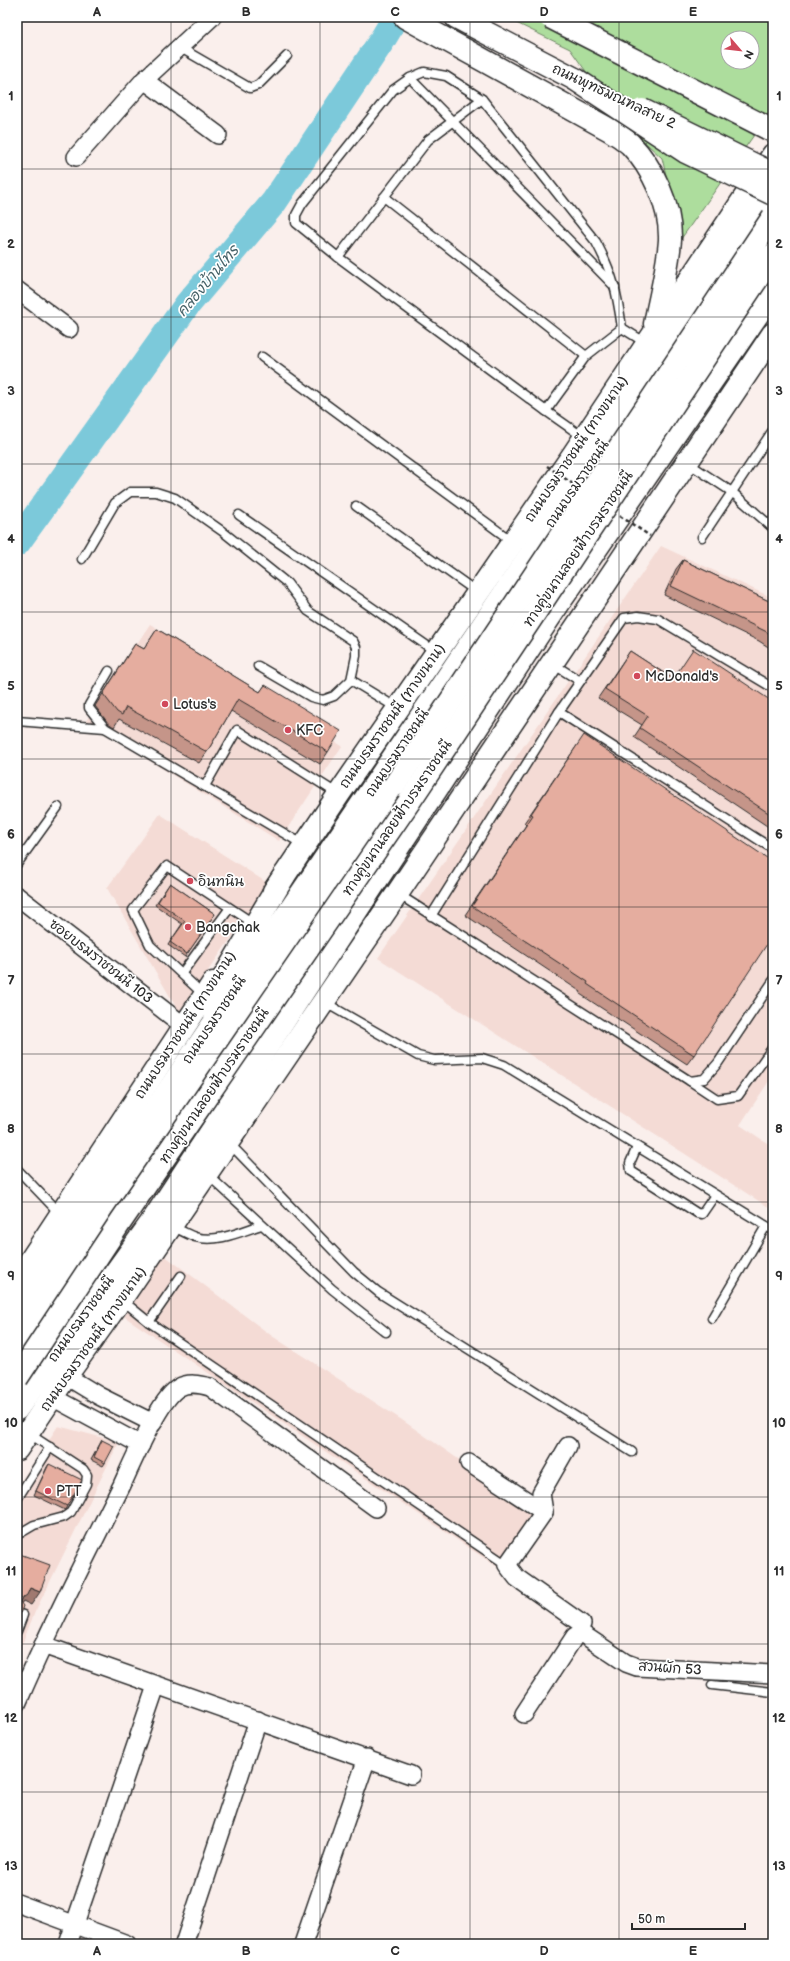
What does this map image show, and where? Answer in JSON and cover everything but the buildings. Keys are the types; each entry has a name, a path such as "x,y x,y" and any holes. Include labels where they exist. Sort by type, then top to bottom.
{"main road":[{"path":"405,17 610,130 629,144 643,161 663,198 668,216 670,239 668,261 649,340"},
{"name":"ถนนพุทธมณฑลสาย 2","path":"456,17 576,79 687,131 773,174"},
{"path":"550,17 773,131"},
{"path":"576,79 686,152 773,194"},
{"name":"ถนนบรมราชชนนี (ทางขนาน)","path":"17,1282 304,845 436,652 514,542 773,155"},
{"name":"ถนนบรมราชชนนี","path":"17,1314 517,575 773,189"},
{"name":"ทางคู่ขนานลอยฟ้าบรมราชชนนี","path":"17,1339 112,1194 398,780 773,217"},
{"name":"ทางคู่ขนานลอยฟ้าบรมราชชนนี","path":"17,1378 126,1215 411,799 773,255"},
{"name":"ถนนบรมราชชนนี","path":"17,1409 160,1224 550,616 773,292"},
{"name":"ถนนบรมราชชนนี (ทางขนาน)","path":"22,1440 71,1368 121,1299 160,1224 206,1173 228,1142 553,664 687,463 767,348 773,334"},
{"path":"93,1200 284,876"},
{"path":"71,1368 160,1224"}],"street":[{"path":"76,156 144,80 212,17"},
{"path":"144,80 218,135"},
{"path":"17,290 69,329"},
{"name":"ซอยบรมราชชนนี 103","path":"17,896 184,1026"},
{"path":"71,1368 99,1396 153,1423"},
{"path":"17,1704 43,1644 141,1445 167,1398 178,1388 195,1383 210,1387 376,1508"},
{"path":"52,1397 141,1445"},
{"path":"568,1446 541,1493 544,1512 507,1564 517,1578 582,1624"},
{"path":"469,1463 544,1512"},
{"name":"สวนผัก 53","path":"524,1714 575,1636 581,1633 626,1663 637,1667 773,1674"},
{"path":"43,1644 156,1686 258,1720 412,1775"},
{"path":"68,1944 156,1686"},
{"path":"184,1944 258,1720"},
{"path":"303,1944 366,1758"},
{"path":"17,1903 127,1944"}],"lane":[{"path":"179,47 250,88 258,85 287,56"},
{"path":"584,438 338,257 296,223 296,215 302,204 392,90 410,78 424,72 446,76 482,99 596,242 608,262 617,289 622,328"},
{"path":"410,78 617,289"},
{"path":"338,257 428,140 482,99"},
{"path":"384,197 586,356"},
{"path":"622,328 649,340"},
{"path":"546,411 586,356 622,328"},
{"path":"262,358 514,542"},
{"path":"702,537 773,430"},
{"path":"687,463 732,492 773,528"},
{"path":"82,559 115,503 130,492 156,492 175,498 222,531 287,583 308,611 353,641 356,647 356,656 351,680 334,696 323,700 311,697 258,666"},
{"path":"356,506 478,593"},
{"path":"240,515 436,652"},
{"path":"431,916 559,712 624,618 638,616 658,618 773,688"},
{"path":"553,664 580,681"},
{"path":"108,671 89,705 89,708 105,728 304,845"},
{"path":"351,680 398,708"},
{"path":"559,712 773,849"},
{"path":"17,721 105,728"},
{"path":"205,786 237,730 339,794"},
{"path":"17,864 58,807"},
{"path":"205,995 150,945 133,910 166,866 253,923"},
{"path":"397,894 717,1099 738,1096 773,1047"},
{"path":"182,973 229,908"},
{"path":"690,1081 704,1079 718,1063 773,981"},
{"path":"323,1002 418,1056 434,1060 482,1058 504,1065 769,1228 712,1318"},
{"path":"228,1142 354,1272 378,1292 632,1452"},
{"path":"637,1147 630,1163 631,1171 697,1213 702,1214 705,1212 716,1195"},
{"path":"17,1169 61,1215"},
{"path":"206,1173 332,1289 386,1332"},
{"path":"160,1224 195,1237 210,1239 232,1235 261,1225"},
{"path":"150,1322 181,1276"},
{"path":"121,1299 150,1322 507,1564"},
{"path":"17,1535 34,1525 64,1517 71,1512 86,1484 87,1475 83,1469 50,1447 22,1440"},
{"path":"17,1499 50,1447"},
{"path":"17,1613 23,1615 17,1631"},
{"path":"712,1685 773,1692"}],"shaded area":[{"path":"661,546 773,598 773,1075 740,1125 773,1147 773,1210 378,958"},
{"path":"150,624 342,746 279,841 86,721"},
{"path":"160,814 269,884 179,1012 107,888"},
{"path":"160,1252 272,1336 402,1420 536,1513 499,1568 122,1315"},
{"path":"58,1426 119,1442 35,1612 17,1656 17,1488"}],"green space":[{"path":"504,17 773,17 773,108 681,239 662,158 620,119 570,49"}],"waterway":[{"name":"คลองบ้านไทร","path":"17,543 187,305 274,202 381,42 396,17"}],"place":[{"name":"McDonald's","path":"637,676"},
{"name":"Lotus's","path":"165,704"},
{"name":"KFC","path":"288,730"},
{"name":"อินทนิน","path":"190,881"},
{"name":"Bangchak","path":"188,927"},
{"name":"PTT","path":"48,1491"}]}
